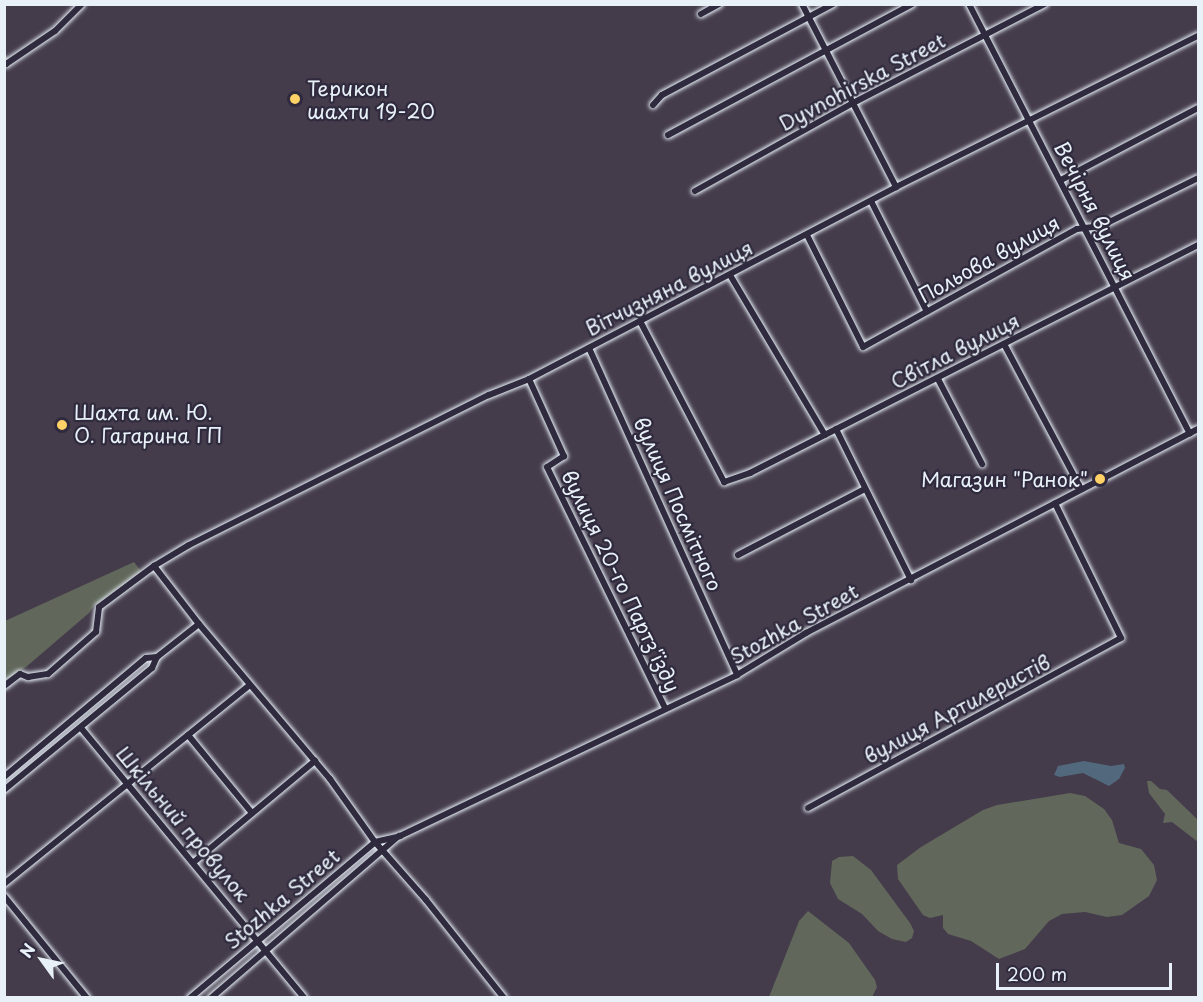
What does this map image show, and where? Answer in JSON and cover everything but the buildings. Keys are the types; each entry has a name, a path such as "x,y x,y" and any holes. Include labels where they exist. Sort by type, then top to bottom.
{"street":[{"path":"5,63 55,31 82,4"},
{"path":"701,14 718,4"},
{"path":"802,4 896,187"},
{"path":"653,105 662,95 833,4"},
{"path":"668,135 912,4"},
{"name":"Вечірня вулиця","path":"969,4 1061,180 1082,228 1190,434"},
{"name":"Dyvnohirska Street","path":"695,191 853,104 1045,4"},
{"name":"Вітчизняна вулиця","path":"4,686 20,674 28,677 48,674 96,632 99,607 154,566 189,545 489,395 529,379 896,187 1198,36"},
{"path":"1061,180 1198,108"},
{"name":"Польова вулиця","path":"807,235 863,347 1082,228 1101,226 1198,178"},
{"path":"871,201 927,312"},
{"name":"Світла вулиця","path":"640,321 724,482 750,473 938,379 1198,245"},
{"path":"730,275 825,435"},
{"path":"1004,344 1081,489"},
{"name":"вулиця Посмітного","path":"589,348 736,675"},
{"name":"вулиця 20-го Партз'їзду","path":"529,379 564,456 547,467 665,708"},
{"path":"938,379 982,464"},
{"path":"836,429 911,580"},
{"name":"Stozhka Street","path":"190,998 375,843 400,836 736,675 806,633 1198,429"},
{"path":"738,555 865,489"},
{"name":"вулиця Артилеристів","path":"808,808 1121,638 1055,503"},
{"path":"154,566 199,624 315,761 375,843 426,900 504,998"},
{"path":"4,790 152,668 157,657 199,624"},
{"path":"4,777 146,658 157,657"},
{"path":"4,884 250,685"},
{"name":"Шкільний провулок","path":"81,728 128,782 304,998"},
{"path":"188,735 252,813"},
{"path":"194,862 315,761"},
{"name":"Stozhka Street","path":"211,998 400,836"},
{"path":"4,896 87,998"}],"green space":[{"path":"134,562 141,571 94,606 89,613 26,667 5,680 5,621"},
{"path":"1147,781 1151,781 1160,789 1167,790 1198,820 1198,842 1172,822 1163,823 1165,814 1149,793"},
{"path":"1070,793 1085,796 1104,809 1112,820 1119,843 1141,849 1154,865 1157,880 1149,896 1122,915 1107,917 1085,912 1062,914 1049,921 1025,949 999,959 971,941 948,934 943,928 943,915 930,918 923,915 898,879 897,865 921,847 983,810 997,805"},
{"path":"853,856 871,870 910,923 914,931 912,938 906,942 892,939 878,931 862,914 838,899 830,883 832,861 839,857"},
{"path":"808,911 849,943 875,980 877,987 872,997 769,997 799,921"}],"water":[{"path":"1084,761 1111,766 1124,764 1125,768 1119,779 1109,786 1083,773 1060,777 1054,775 1058,766"}],"place":[{"name":"Терикон шахти 19-20","path":"295,99"},
{"name":"Шахта им. Ю. О. Гагарина ГП","path":"62,425"},
{"name":"Магазин \"Ранок\"","path":"1100,479"}]}
